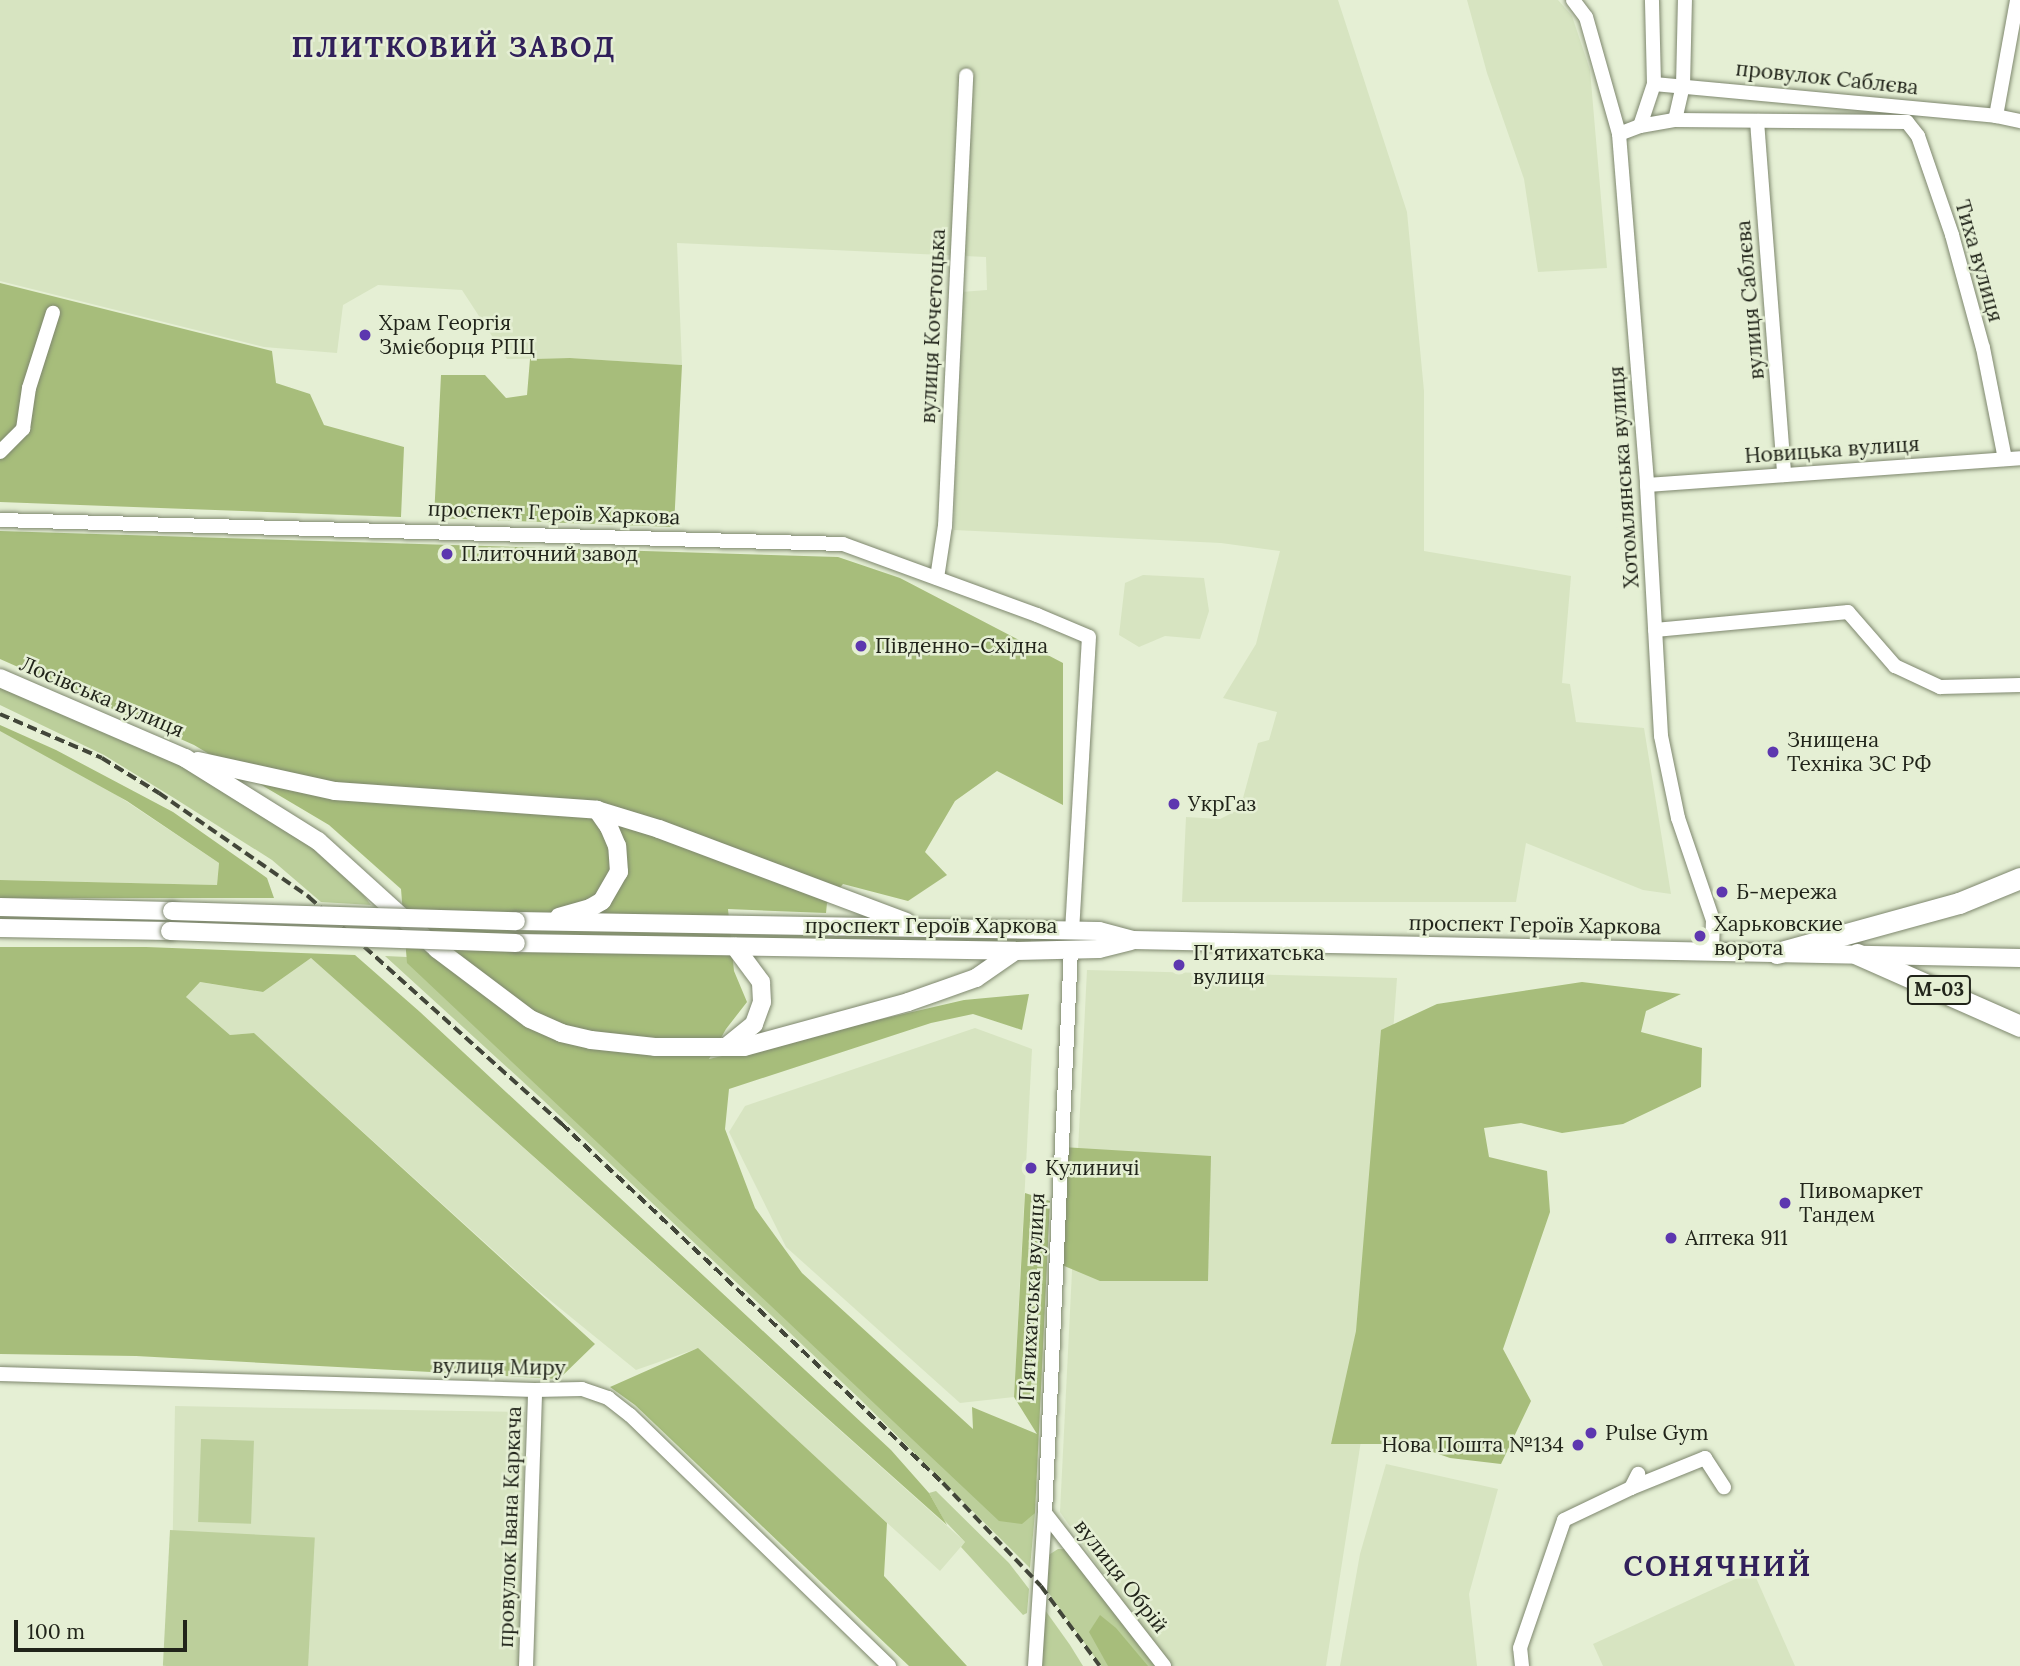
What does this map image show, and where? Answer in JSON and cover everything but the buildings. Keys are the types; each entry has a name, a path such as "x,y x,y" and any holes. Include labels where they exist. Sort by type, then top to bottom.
{"highway":[{"path":"1777,953 1959,903 2020,878"},
{"name":"М-03","path":"1857,954 2020,1026"}],"main road":[{"name":"Лосівська вулиця","path":"0,678 185,758"},
{"path":"185,758 335,791 597,810 659,829 916,926"},
{"path":"185,758 318,841 437,949 530,1019 561,1032 591,1040 655,1047 744,1047 908,1002 975,978 1015,951"},
{"path":"539,922 590,908 601,901 619,872 617,846 609,827 597,810"},
{"name":"проспект Героїв Харкова","path":"0,907 539,922 1099,931 1133,940 2020,958"},
{"name":"проспект Героїв Харкова","path":"0,928 516,943 1015,951 1099,949 1133,940"},
{"name":"П’ятихатська вулиця","path":"1071,950 1072,931"},
{"path":"726,1047 754,1024 762,1002 761,982 735,947"}],"street":[{"name":"Хотомлянська вулиця","path":"1573,0 1586,17 1619,134 1647,485 1661,736 1678,818 1713,920 1712,952"},
{"path":"1640,126 1654,84 1652,0"},
{"path":"1675,120 1683,86 1685,0"},
{"path":"1996,116 2017,0"},
{"name":"вулиця Кочетоцька","path":"937,579 945,526 966,75"},
{"name":"провулок Саблєва","path":"1654,84 1996,116 2020,121"},
{"path":"1619,134 1640,126 1675,120 1757,121"},
{"name":"Тиха вулиця","path":"1757,121 1908,122 1918,136 1952,235 2013,458"},
{"name":"вулиця Саблєва","path":"1757,121 1784,475"},
{"path":"0,452 23,429 29,388 53,313"},
{"name":"Новицька вулиця","path":"1647,485 2013,458"},
{"name":"проспект Героїв Харкова","path":"0,520 843,544 1089,637"},
{"path":"1656,630 1848,612 1895,666 1940,687 2020,685"},
{"name":"П’ятихатська вулиця","path":"1072,931 1089,637"},
{"name":"П’ятихатська вулиця","path":"1035,1666 1045,1513 1071,950"},
{"name":"вулиця Миру","path":"0,1374 535,1390 582,1388 608,1398 630,1415 889,1666"},
{"name":"провулок Івана Каркача","path":"526,1666 535,1390"},
{"path":"1522,1666 1520,1648 1564,1520 1631,1488 1705,1458 1724,1487"},
{"path":"1631,1488 1638,1474"},
{"name":"вулиця Обрій","path":"1045,1513 1164,1666"}],"shaded area":[{"path":"0,0 1338,0 1407,212 1424,391 1424,551 1571,576 1562,683 1570,684 1576,722 1644,728 1671,894 1643,890 1526,843 1516,902 1182,902 1186,817 1220,819 1240,809 1258,743 1269,740 1277,712 1223,698 1256,644 1280,551 1221,543 954,530 961,292 987,290 986,257 677,243 682,365 570,358 507,359 462,290 378,285 343,305 337,353 264,347 0,281"},
{"path":"1467,0 1558,0 1572,16 1590,70 1607,268 1538,272 1524,179 1487,73"},
{"path":"1143,575 1204,578 1209,611 1200,639 1165,636 1139,647 1119,635 1125,583"},
{"path":"0,679 152,747 312,842 351,878 371,905 321,902 272,860 104,755 0,705"},
{"path":"0,730 46,748 219,863 217,885 0,880"},
{"path":"0,916 312,927 1031,939 1031,944 0,920"},
{"path":"385,956 407,957 532,1060 1035,1513 1030,1568 861,1400 543,1100"},
{"path":"311,958 965,1542 940,1571 696,1349 636,1370 535,1288 254,1033 230,1035 186,997 199,982 263,992"},
{"path":"1087,970 1397,978 1365,1415 1326,1666 1167,1666 1060,1512"},
{"path":"975,1028 1032,1049 1014,1397 960,1403 786,1247 729,1132 745,1106"},
{"path":"175,1406 525,1412 521,1666 170,1666"},
{"path":"201,1439 254,1441 251,1524 198,1522"},
{"path":"1386,1464 1498,1489 1469,1594 1477,1666 1340,1666 1360,1554"},
{"path":"936,1491 1009,1563 1029,1589 1027,1613 1023,1615 961,1547 965,1542 944,1520 929,1493"},
{"path":"170,1530 315,1538 308,1666 163,1666"},
{"path":"1058,1549 1066,1549 1159,1666 1101,1666 1048,1592 1047,1556"},
{"path":"1753,1571 1795,1666 1603,1666 1593,1644"},
{"path":"1045,1610 1070,1645 1083,1666 1042,1666"}],"green space":[{"path":"0,283 272,351 276,383 310,394 324,425 404,447 401,517 0,502"},
{"path":"570,358 682,365 674,527 434,518 441,375 485,375 506,398 527,395 530,359"},
{"path":"0,531 838,557 900,578 1063,663 1063,805 997,771 955,801 925,852 947,875 908,901 843,884 827,903 826,913 728,909 734,971 747,1002 726,1029 709,1059 964,1000 1029,994 1022,1030 973,1014 931,1023 729,1089 725,1129 755,1208 802,1273 973,1429 972,1407 1037,1434 1014,1397 1025,1193 1050,1201 1035,1513 1022,1524 999,1521 407,963 401,889 329,825 194,745 0,659"},
{"path":"0,725 56,750 173,812 267,878 274,898 0,898 0,880 217,885 219,863 127,801 0,731"},
{"path":"0,947 146,947 355,955 420,1012 891,1450 929,1493 947,1525 311,958 263,992 200,982 186,997 230,1035 254,1033 595,1344 559,1379 136,1356 0,1354"},
{"path":"1582,982 1681,994 1646,1011 1641,1032 1702,1048 1701,1087 1623,1124 1562,1133 1521,1123 1484,1128 1489,1157 1547,1171 1550,1212 1503,1349 1531,1401 1501,1464 1450,1458 1410,1444 1331,1444 1356,1331 1381,1030 1437,1004"},
{"path":"1062,1147 1211,1156 1208,1281 1100,1281 1062,1265"},
{"path":"698,1348 887,1523 884,1576 967,1666 909,1666 635,1405 610,1387"},
{"path":"1100,1615 1116,1628 1148,1666 1108,1666 1089,1632"}],"railway":[{"path":"0,714 102,758 159,793 309,897 562,1124 943,1483 1041,1586 1100,1666"}],"place":[{"name":"Храм Георгія Змієборця РПЦ","path":"365,335"},
{"name":"Плиточний завод","path":"447,554"},
{"name":"Південно-Східна","path":"861,646"},
{"name":"Знищена Техніка ЗС РФ","path":"1773,752"},
{"name":"УкрГаз","path":"1174,804"},
{"name":"Б-мережа","path":"1722,892"},
{"name":"Харьковские ворота","path":"1700,936"},
{"name":"П'ятихатська вулиця","path":"1179,965"},
{"name":"Кулиничі","path":"1031,1168"},
{"name":"Пивомаркет Тандем","path":"1785,1203"},
{"name":"Аптека 911","path":"1671,1238"},
{"name":"Pulse Gym","path":"1591,1433"},
{"name":"Нова Пошта №134","path":"1578,1445"}],"district":[{"name":"ПЛИТКОВИЙ ЗАВОД","path":"454,47"},
{"name":"СОНЯЧНИЙ","path":"1718,1566"}]}
